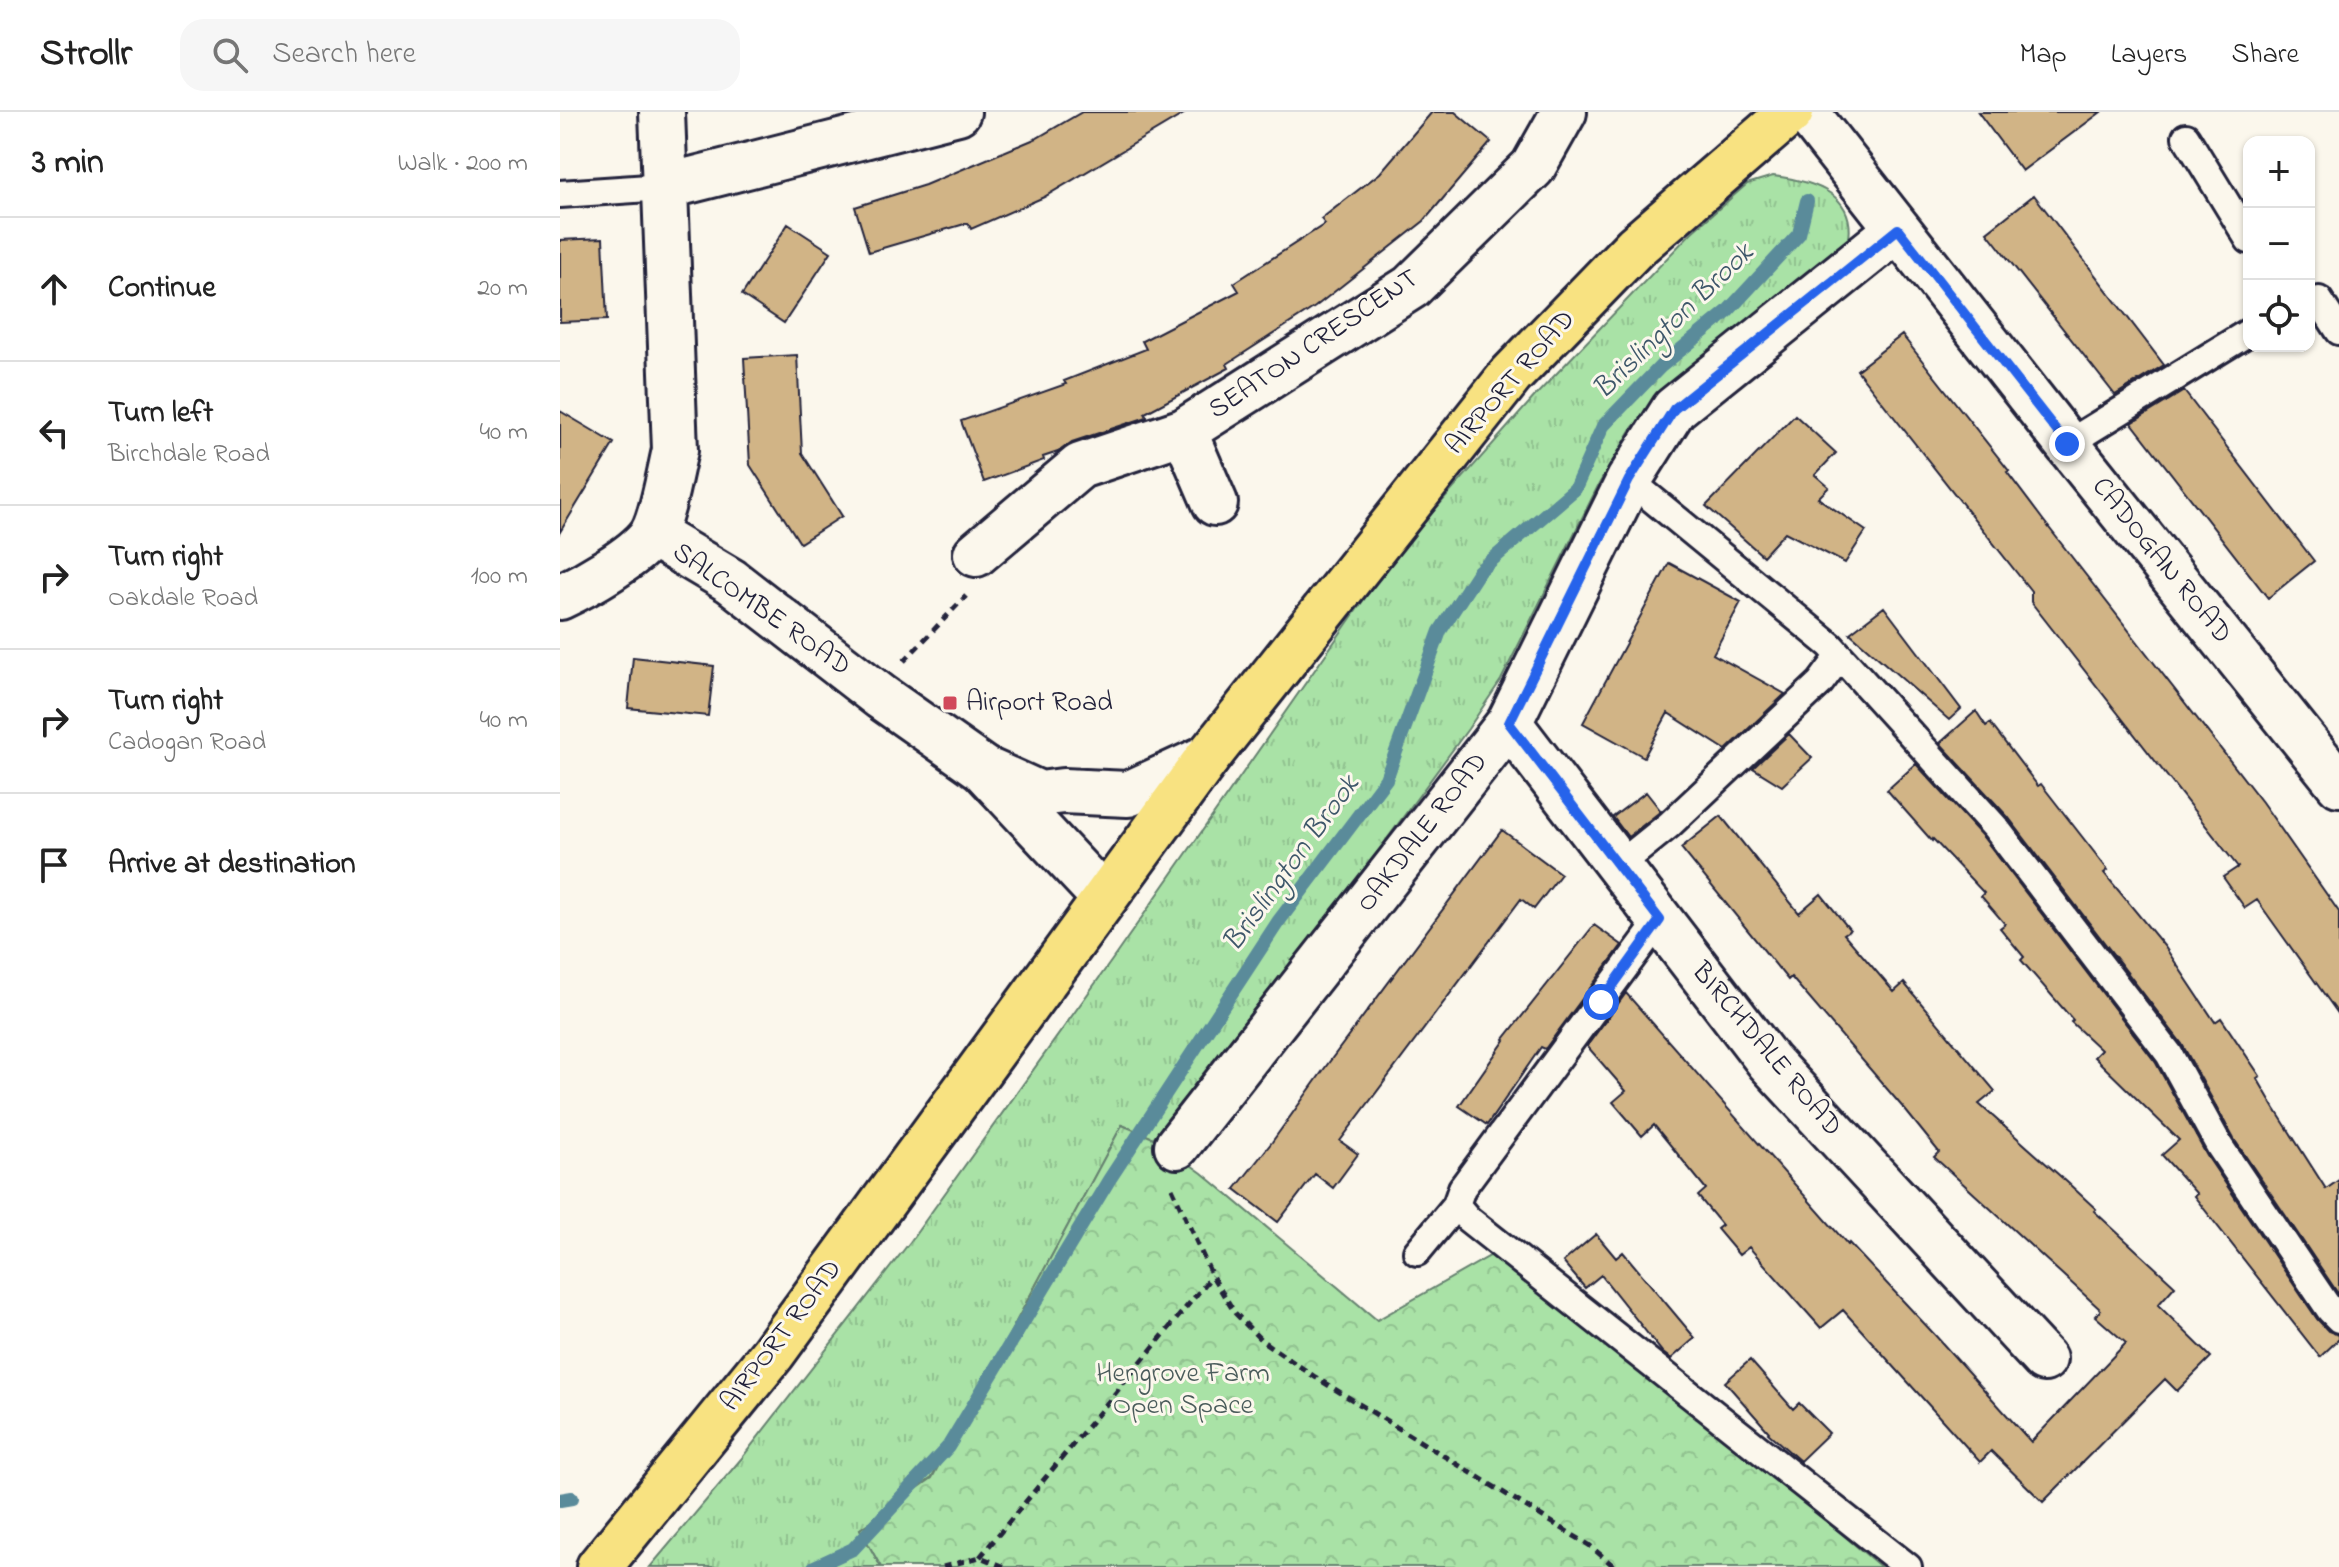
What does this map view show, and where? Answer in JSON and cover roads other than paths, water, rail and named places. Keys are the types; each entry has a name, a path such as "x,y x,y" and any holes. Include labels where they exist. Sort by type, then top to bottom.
{"highway":[{"name":"AIRPORT ROAD","path":"599,1567 773,1353 1208,757 1511,375 1635,247 1791,112"}],"street":[{"name":"SALCOMBE ROAD","path":"662,112 675,450 652,534 731,581 875,692 982,768 1040,794 1063,791 1128,794 1208,757"},
{"path":"664,187 958,112"},
{"name":"SEATON CRESCENT","path":"976,554 1080,466 1184,431 1411,287 1533,167 1564,112"},
{"name":"CADOGAN ROAD","path":"1806,112 2339,784"},
{"name":"OAKDALE ROAD","path":"1180,1141 1509,723 1629,480 1674,409 1898,229"},
{"name":"SEATON CRESCENT","path":"1184,431 1215,503"},
{"path":"560,597 592,581 631,554 652,534"},
{"name":"BIRCHDALE ROAD","path":"1509,723 1769,1062 2044,1359"},
{"name":"SALCOMBE ROAD","path":"982,768 1103,897"}],"lane":[{"path":"2186,137 2243,230"},
{"path":"560,194 664,187"},
{"path":"2322,297 2339,331"},
{"path":"2067,444 2243,336"},
{"path":"1629,480 1791,611 1840,656 1995,827 2169,1054 2220,1147 2339,1319"},
{"path":"1618,866 1669,825 1820,683 1840,656"},
{"path":"1417,1252 1456,1205 1462,1188 1660,920"},
{"path":"1456,1205 1480,1228 1908,1567"}],"waterway":[{"name":"Brislington Brook","path":"814,1567 853,1549 948,1447 1109,1180 1278,922 1386,779 1440,631 1479,571 1575,489 1603,426 1661,366 1727,312 1799,234 1807,201"},
{"name":"Brislington Brook","path":"560,1500 572,1498"}],"place":[{"name":"Airport Road","path":"950,703"}],"park label":[{"name":"Hengrove Farm Open Space","path":"1183,1390"}]}
